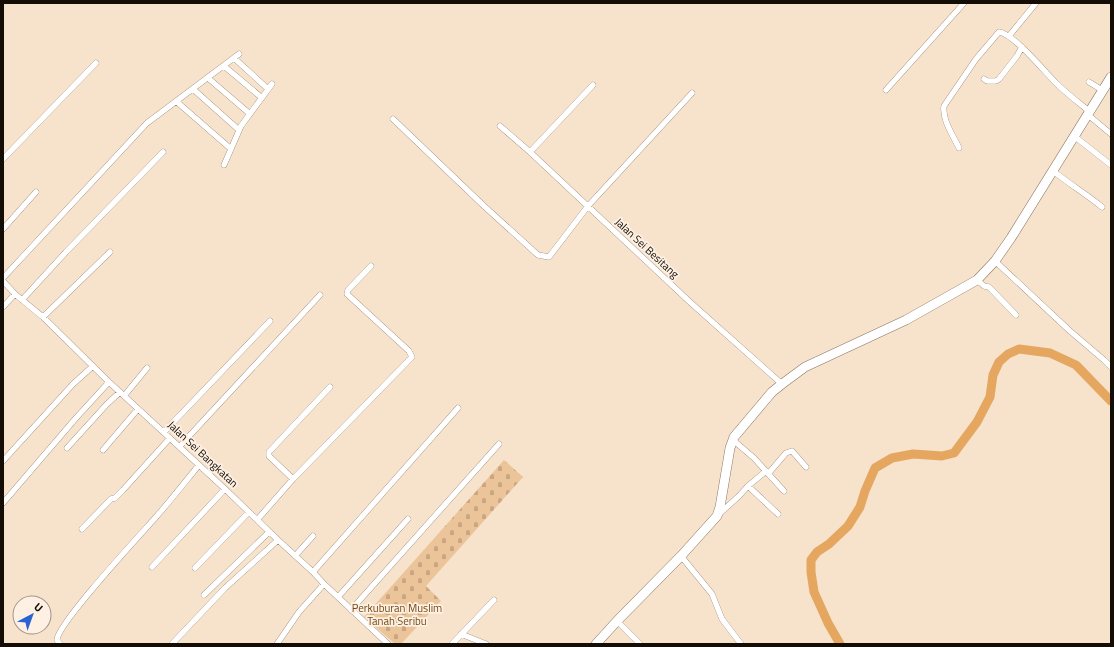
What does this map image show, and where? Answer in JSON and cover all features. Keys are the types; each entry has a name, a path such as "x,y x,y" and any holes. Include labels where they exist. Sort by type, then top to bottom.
{"main road":[{"path":"596,644 682,556 716,516 720,507 734,437 761,405 782,384 805,367 906,320 977,280 995,261 1019,225 1111,77"}],"street":[{"path":"886,90 964,3"},
{"path":"1009,36 1036,3"},
{"path":"958,148 943,112 944,106 976,58 996,34 1001,32 1009,36 1022,47 1057,84 1111,134"},
{"path":"984,79 987,81 996,81 999,79 1022,47"},
{"path":"3,279 147,123 193,90 239,54"},
{"path":"234,58 268,89"},
{"path":"3,159 96,63"},
{"path":"224,66 262,98"},
{"path":"208,78 250,114"},
{"path":"1089,82 1102,90"},
{"path":"224,165 239,130 272,84"},
{"path":"530,152 593,85"},
{"path":"193,90 239,130"},
{"path":"393,119 484,206 542,257 550,256 588,206 692,93"},
{"path":"177,102 231,148"},
{"name":"Jalan Sei Besitang","path":"500,126 530,152 691,303 782,384"},
{"path":"1074,136 1111,165"},
{"path":"22,300 66,252 163,152"},
{"path":"1052,170 1102,207"},
{"path":"3,230 36,192"},
{"path":"43,317 110,252"},
{"path":"995,261 1111,367"},
{"path":"257,520 293,480 412,357 409,351 347,294 348,290 370,266"},
{"name":"Jalan Sei Bangkatan","path":"3,279 15,294 43,317 92,366 226,489 269,532 388,644"},
{"path":"977,280 984,286 989,287 1016,315"},
{"path":"3,307 15,294"},
{"path":"180,446 320,295"},
{"path":"164,432 270,321"},
{"path":"3,461 73,384 92,366"},
{"path":"67,448 106,404 122,394 147,368"},
{"path":"3,503 109,382"},
{"path":"293,480 269,456 269,452 330,388"},
{"path":"313,572 458,408"},
{"path":"103,450 138,409"},
{"path":"82,529 111,499 116,498 170,438"},
{"path":"733,440 754,458 784,491"},
{"path":"351,610 499,444"},
{"path":"716,516 748,486 767,472 786,453 792,451 806,467"},
{"path":"60,644 57,640 58,634 82,601 157,516 199,465"},
{"path":"748,486 778,514"},
{"path":"152,567 226,489"},
{"path":"195,568 249,512"},
{"path":"338,597 408,519"},
{"path":"204,595 269,532"},
{"path":"295,556 313,536"},
{"path":"172,644 225,588 278,540"},
{"path":"682,556 711,592 722,619 742,644"},
{"path":"278,644 300,612 324,584"},
{"path":"452,644 494,600"},
{"path":"617,621 640,644"},
{"path":"461,634 486,644"}],"green space":[{"name":"Perkuburan Muslim Tanah Seribu","path":"504,460 523,477 426,586 441,601 401,644 395,644 364,617"}],"waterway":[{"path":"840,644 828,623 814,592 811,560 817,552 829,544 848,526 860,507 875,468 892,458 913,454 942,456 954,453 977,422 990,397 993,375 999,362 1008,354 1019,349 1050,353 1076,365 1111,401"}]}
